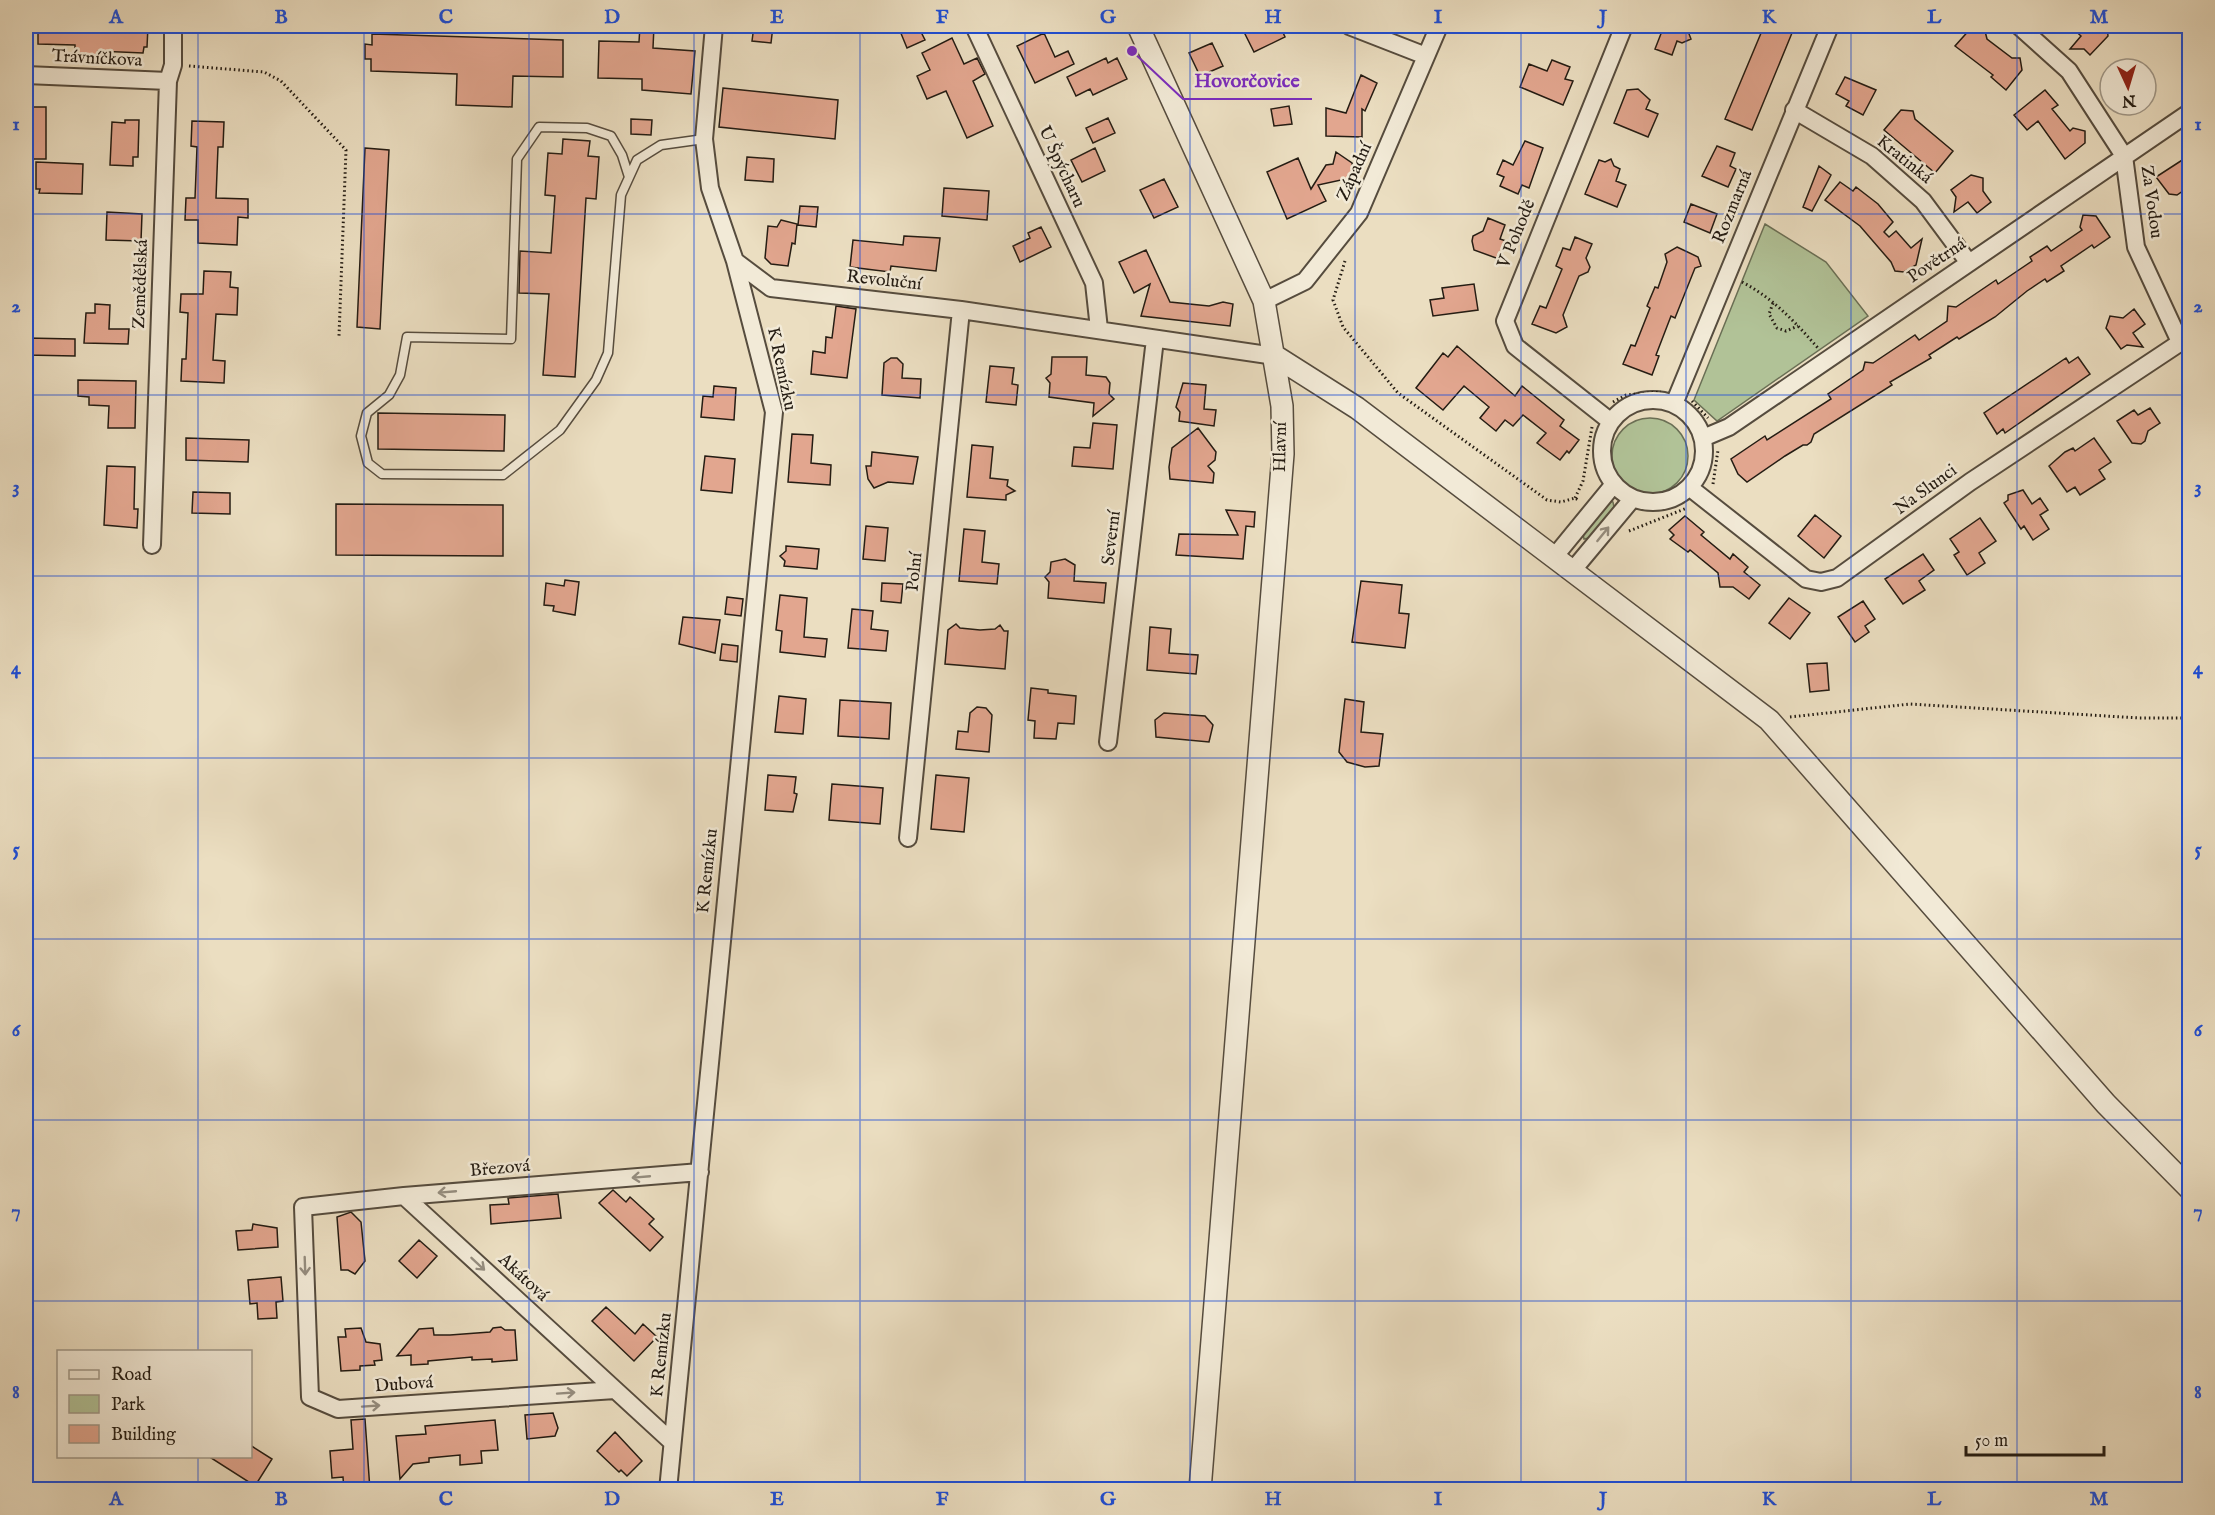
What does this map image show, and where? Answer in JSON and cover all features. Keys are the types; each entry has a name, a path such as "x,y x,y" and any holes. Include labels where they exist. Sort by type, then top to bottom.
{"street":[{"name":"Zemědělská","path":"152,545 173,26"},
{"path":"714,26 704,139 710,188 735,261"},
{"name":"U Špýcharu","path":"974,26 1094,283 1099,329"},
{"name":"Hlavní","path":"1138,26 1264,301 1282,406 1283,454 1200,1490"},
{"path":"1349,26 1426,56"},
{"name":"Západní","path":"1264,301 1305,281 1359,213 1439,26"},
{"name":"V Pohodě","path":"1605,418 1515,346 1505,321 1624,26"},
{"name":"Rozmarná","path":"1676,399 1830,26"},
{"name":"Za Vodou","path":"2019,26 2069,70 2124,156 2136,247 2185,339"},
{"name":"Trávníčkova","path":"26,75 170,73"},
{"name":"Kratinká","path":"1794,110 1872,156 1914,193 1970,263"},
{"name":"Povětrná","path":"1709,435 1729,426 2190,111"},
{"name":"Revoluční","path":"735,261 771,288 961,310 1275,356"},
{"name":"K Remízku","path":"668,1490 774,411 735,261"},
{"name":"Polní","path":"908,838 961,310"},
{"name":"Severní","path":"1108,742 1155,339"},
{"name":"Na Slunci","path":"1689,487 1806,579 1821,582 1837,578 1970,482 2185,339"},
{"path":"1275,356 1357,408 1574,570 1769,720 2106,1104 2190,1189"},
{"path":"1676,399 1709,435 1702,468 1689,487 1666,500 1649,502 1633,498 1614,484 1605,469 1602,453 1605,418 1640,401 1676,399"},
{"path":"1555,556 1614,484"},
{"path":"1574,570 1633,498"},
{"name":"Březová","path":"303,1207 404,1196 700,1172"},
{"name":"Akátová","path":"404,1196 615,1390"},
{"name":"Dubová","path":"303,1207 310,1397 338,1409 615,1390"},
{"path":"615,1390 672,1442"}],"lane":[{"path":"630,177 622,155 610,135 587,128 539,127 517,159 511,339 407,337 400,375 389,395 367,413 362,436 368,463 382,474 503,475 560,430 596,380 608,353 621,195 630,177 637,160 661,145 704,139"}],"path":[{"path":"170,73 264,72 281,81 346,150 339,336"},
{"path":"1346,257 1333,300 1343,327 1398,393 1547,500 1561,502 1575,498 1583,481 1593,421 1605,418 1613,402 1626,395 1643,392 1676,399 1684,395 1699,407 1712,423 1709,435 1718,447 1717,471 1711,492 1703,499 1628,532"},
{"path":"1727,275 1755,289 1773,303 1827,358"},
{"path":"1773,303 1769,314 1777,328 1786,331 1798,326"},
{"path":"1575,498 1581,502"},
{"path":"1769,720 1910,704 2139,718 2190,718"}],"green space":[{"path":"1765,224 1826,262 1868,316 1717,421 1694,400"},
{"path":"1650,418 1665,421 1677,429 1685,441 1688,456 1685,471 1677,483 1665,491 1650,494 1635,491 1623,483 1615,471 1612,456 1615,441 1623,429 1635,421"},
{"path":"1610,501 1613,502 1614,507 1589,538 1584,539 1583,534"}],"building":[{"path":"38,26 148,26 147,47 144,47 143,53 98,51 98,58 75,58 75,45 38,44"},
{"path":"640,26 654,26 653,48 695,51 691,94 642,90 642,79 598,78 599,41 639,42"},
{"path":"754,26 773,26 771,43 752,41"},
{"path":"918,26 925,40 907,48 900,31"},
{"path":"1241,26 1280,26 1285,37 1254,52"},
{"path":"1664,26 1686,26 1691,39 1682,43 1677,41 1672,55 1655,49"},
{"path":"1764,26 1790,26 1787,31 1792,33 1752,130 1725,119"},
{"path":"2070,26 2107,26 2108,36 2090,55 2084,49 2070,49 2081,36"},
{"path":"1972,27 1984,27 1987,39 2012,58 2020,58 2022,70 2006,90 1991,77 1993,75 1955,46"},
{"path":"1044,33 1055,57 1068,51 1074,64 1035,83 1017,46"},
{"path":"372,34 563,40 563,77 513,76 512,107 456,105 457,74 371,71 371,59 365,59 365,44 372,45"},
{"path":"952,38 964,64 977,58 985,74 973,81 993,126 967,138 946,91 927,99 917,76 930,70 922,53"},
{"path":"1212,43 1223,66 1200,76 1189,53"},
{"path":"1106,58 1108,63 1117,58 1127,79 1093,95 1090,89 1076,96 1067,77"},
{"path":"1552,60 1570,67 1565,79 1573,81 1563,105 1520,87 1529,64 1547,71"},
{"path":"1361,75 1377,83 1365,111 1362,109 1362,137 1326,136 1326,108 1346,113"},
{"path":"1845,77 1876,90 1863,115 1846,106 1849,101 1836,94"},
{"path":"723,88 838,100 835,139 719,127"},
{"path":"1638,89 1650,100 1646,109 1658,114 1648,137 1614,123 1627,90"},
{"path":"2045,90 2058,105 2052,109 2070,131 2073,128 2085,131 2085,143 2065,159 2038,121 2027,130 2014,115"},
{"path":"1289,106 1292,124 1274,126 1271,109"},
{"path":"31,107 46,107 46,159 26,159 28,133 31,133"},
{"path":"1901,110 1913,111 1915,119 1953,151 1935,173 1884,130"},
{"path":"1108,118 1115,133 1093,143 1086,128"},
{"path":"631,119 652,120 651,135 631,134"},
{"path":"125,120 139,120 138,157 133,157 133,166 110,165 112,122 125,123"},
{"path":"192,121 224,122 223,147 218,147 216,198 248,199 248,218 238,217 237,245 198,243 198,220 185,220 186,198 195,198 197,147 191,146"},
{"path":"563,139 590,141 588,156 599,157 596,199 586,198 575,377 543,375 549,294 519,293 520,251 551,253 555,196 545,195 548,153 562,154"},
{"path":"1525,141 1543,148 1529,188 1522,185 1518,194 1500,186 1504,177 1497,174 1503,160 1513,165"},
{"path":"1717,146 1735,153 1730,166 1736,169 1728,187 1702,176"},
{"path":"365,148 389,150 380,329 357,327"},
{"path":"1095,148 1105,171 1082,182 1071,160"},
{"path":"1336,152 1352,163 1355,177 1318,185 1326,201 1287,219 1267,172 1298,158 1311,189 1326,165 1333,164"},
{"path":"2190,155 2190,186 2177,195 2169,194 2156,177"},
{"path":"747,157 774,159 773,182 745,180"},
{"path":"1611,159 1614,166 1620,169 1616,181 1626,185 1617,207 1585,194 1599,160 1605,162"},
{"path":"36,162 83,164 82,194 39,193 40,189 36,189"},
{"path":"1819,166 1831,175 1812,211 1803,207"},
{"path":"1971,175 1983,178 1983,191 1991,202 1977,213 1968,202 1954,212 1956,197 1951,190"},
{"path":"1164,179 1178,207 1154,218 1140,190"},
{"path":"1840,182 1853,191 1856,187 1878,204 1893,222 1884,232 1889,237 1896,231 1911,248 1922,239 1916,265 1904,272 1895,271 1891,262 1860,226 1825,200"},
{"path":"944,188 989,191 987,220 942,216"},
{"path":"1691,204 1717,214 1710,233 1684,222"},
{"path":"800,206 818,207 816,227 798,225"},
{"path":"107,212 142,214 141,241 106,240"},
{"path":"2083,215 2096,216 2110,237 2094,248 2092,245 2061,266 2064,271 2047,282 2045,279 2027,291 1995,317 1929,355 1931,358 1890,382 1892,385 1814,434 1807,445 1785,456 1747,482 1738,474 1731,459 1765,436 1767,440 1831,399 1828,394 1863,370 1865,362 1873,363 1915,335 1919,340 1947,321 1948,306 1956,307 1996,280 1998,284 2032,261 2030,257 2047,246 2051,251 2082,230 2080,227"},
{"path":"1488,218 1505,225 1500,239 1506,241 1499,259 1474,250 1473,236 1483,231"},
{"path":"781,220 797,224 795,244 792,243 788,266 771,264 765,258 768,226 777,227"},
{"path":"1041,227 1051,247 1020,262 1013,246 1030,238 1028,233"},
{"path":"904,236 940,238 936,271 891,266 890,272 850,267 853,240 903,245"},
{"path":"1575,237 1592,244 1586,258 1590,267 1588,272 1579,276 1563,315 1567,327 1556,333 1532,324 1540,306 1546,308 1562,269 1556,266 1563,248 1570,250"},
{"path":"1677,247 1698,257 1701,266 1695,268 1675,318 1671,316 1656,355 1659,356 1652,375 1623,364 1631,345 1635,346 1650,308 1647,306 1655,287 1658,288 1667,262 1665,254"},
{"path":"1146,250 1170,302 1209,306 1223,302 1233,304 1230,326 1141,316 1150,284 1134,293 1119,262"},
{"path":"204,271 231,272 230,287 238,288 237,315 216,314 213,360 225,361 224,383 181,381 182,359 186,359 188,313 180,312 181,294 203,294"},
{"path":"1474,284 1478,310 1433,316 1430,300 1444,298 1442,288"},
{"path":"95,304 110,305 109,329 129,329 128,344 84,343 86,313 95,313"},
{"path":"836,306 856,309 847,378 811,374 813,351 825,353 826,337 832,338"},
{"path":"2134,309 2145,324 2133,333 2143,347 2127,345 2121,349 2106,328 2110,316 2123,318"},
{"path":"26,338 75,339 75,356 26,355"},
{"path":"1457,346 1515,396 1522,386 1564,420 1560,426 1579,440 1569,453 1567,451 1560,460 1537,443 1546,433 1523,415 1513,426 1505,420 1496,431 1480,418 1489,407 1464,386 1443,410 1416,388 1443,353 1448,357"},
{"path":"1052,357 1087,357 1086,375 1106,377 1110,383 1109,394 1114,399 1093,416 1094,403 1049,397 1050,383 1046,378 1051,374"},
{"path":"2078,357 2090,374 2005,433 2003,429 1997,434 1984,413 2066,358 2069,363"},
{"path":"891,358 897,358 903,364 902,378 921,379 920,398 882,395 884,363"},
{"path":"990,366 1014,368 1012,384 1018,385 1016,405 986,402"},
{"path":"78,380 136,381 135,428 108,428 109,406 89,405 89,397 78,396"},
{"path":"1183,383 1206,385 1204,409 1216,410 1214,426 1179,421 1180,412 1176,407"},
{"path":"714,386 736,388 734,420 701,417 703,396 713,397"},
{"path":"2150,408 2160,423 2148,431 2145,441 2141,444 2132,443 2117,421 2134,410 2138,415"},
{"path":"378,413 505,415 504,451 378,449"},
{"path":"1093,423 1117,425 1113,469 1072,466 1074,447 1090,448"},
{"path":"1198,428 1216,452 1215,460 1208,466 1214,473 1213,483 1170,479 1172,448"},
{"path":"792,434 813,435 811,463 831,465 830,485 788,482"},
{"path":"186,438 249,440 248,462 186,460"},
{"path":"2094,438 2111,462 2099,470 2105,479 2080,495 2075,487 2067,492 2049,466 2065,452 2073,448 2075,451"},
{"path":"972,445 993,447 990,478 1008,480 1007,486 1015,491 1006,495 1006,500 967,497"},
{"path":"872,452 918,457 913,484 888,482 874,488 868,479 866,466 871,466"},
{"path":"705,456 735,459 732,493 701,490"},
{"path":"107,466 135,467 134,509 138,509 137,528 104,525"},
{"path":"2023,490 2032,504 2040,498 2048,510 2040,515 2049,529 2033,540 2024,526 2021,529 2004,503 2008,500 2008,495"},
{"path":"193,492 230,493 230,514 192,513"},
{"path":"336,504 503,505 503,556 336,555"},
{"path":"1226,510 1255,512 1254,527 1246,526 1243,559 1176,555 1179,534 1238,535"},
{"path":"1815,515 1841,536 1824,558 1798,536"},
{"path":"1685,516 1704,532 1701,535 1730,559 1733,554 1748,567 1744,572 1760,585 1749,599 1733,587 1720,587 1718,573 1690,550 1688,552 1670,539 1674,535 1669,530"},
{"path":"1980,518 1996,541 1979,553 1985,563 1967,575 1954,555 1959,552 1950,539"},
{"path":"866,526 888,528 885,561 863,559"},
{"path":"964,529 985,531 982,562 999,564 997,584 959,581"},
{"path":"786,546 819,549 817,569 784,566 785,561 780,556 786,551"},
{"path":"1923,554 1934,570 1919,581 1925,590 1903,604 1885,579"},
{"path":"1065,559 1075,565 1074,581 1106,583 1104,603 1048,598 1049,582 1045,577 1050,572 1051,562"},
{"path":"565,580 579,582 575,615 553,611 554,606 544,605 546,583 564,586"},
{"path":"1361,581 1402,585 1399,613 1409,614 1405,648 1352,642"},
{"path":"882,583 903,584 901,603 881,601"},
{"path":"780,595 807,598 804,637 827,639 825,657 780,652 782,631 776,630"},
{"path":"727,597 743,599 741,616 725,614"},
{"path":"1789,598 1810,613 1790,639 1769,623"},
{"path":"1863,601 1875,619 1865,626 1869,632 1855,642 1838,617"},
{"path":"852,609 873,611 871,629 888,631 886,651 848,648"},
{"path":"683,617 720,620 715,653 679,644"},
{"path":"956,624 960,628 980,630 995,629 1000,625 1004,631 1008,631 1005,669 945,664 948,630"},
{"path":"1150,627 1171,629 1169,653 1198,655 1196,674 1147,670"},
{"path":"722,644 738,646 737,662 720,660"},
{"path":"1827,663 1829,690 1810,692 1807,664"},
{"path":"1031,688 1048,690 1048,693 1076,696 1074,724 1058,723 1056,739 1034,738 1035,721 1028,720"},
{"path":"779,696 806,699 803,734 775,732"},
{"path":"1345,699 1364,702 1361,732 1383,734 1379,766 1365,767 1347,762 1339,752"},
{"path":"840,700 891,703 889,739 838,736"},
{"path":"977,707 986,708 992,715 989,752 956,749 958,731 968,732 970,713"},
{"path":"1164,713 1205,716 1213,725 1209,742 1156,737 1155,720"},
{"path":"768,775 796,777 794,793 797,794 793,812 765,810"},
{"path":"936,775 969,778 964,832 931,829"},
{"path":"832,784 883,788 880,824 829,820"},
{"path":"613,1190 626,1202 630,1197 654,1219 649,1224 663,1237 650,1251 599,1203"},
{"path":"558,1194 561,1218 491,1224 490,1205 509,1204 508,1198"},
{"path":"351,1212 361,1222 365,1261 355,1274 348,1270 341,1270 337,1217"},
{"path":"253,1224 277,1228 278,1247 238,1250 236,1231 252,1230"},
{"path":"419,1240 437,1256 417,1278 399,1261"},
{"path":"281,1277 283,1301 276,1302 277,1318 258,1319 257,1303 250,1304 248,1280"},
{"path":"606,1307 635,1334 643,1324 657,1337 634,1361 592,1321"},
{"path":"501,1327 505,1330 515,1330 517,1360 492,1362 492,1359 472,1360 472,1357 411,1365 411,1355 397,1356 419,1329 433,1328 434,1335 450,1335 490,1332 493,1328"},
{"path":"361,1328 366,1342 380,1344 382,1360 374,1361 375,1365 360,1366 360,1370 341,1371 338,1337 346,1337 345,1329"},
{"path":"553,1413 558,1428 555,1436 527,1439 525,1415"},
{"path":"365,1419 370,1490 344,1490 343,1477 332,1478 330,1451 353,1449 351,1420"},
{"path":"495,1420 498,1450 481,1451 482,1463 460,1465 460,1455 429,1458 429,1462 413,1464 400,1479 396,1436 426,1434 425,1426"},
{"path":"615,1432 642,1461 627,1476 621,1470 619,1472 597,1451"},
{"path":"252,1446 272,1459 255,1486 211,1458 252,1458"}],"place":[{"name":"Hovorčovice","path":"1132,51"}]}
